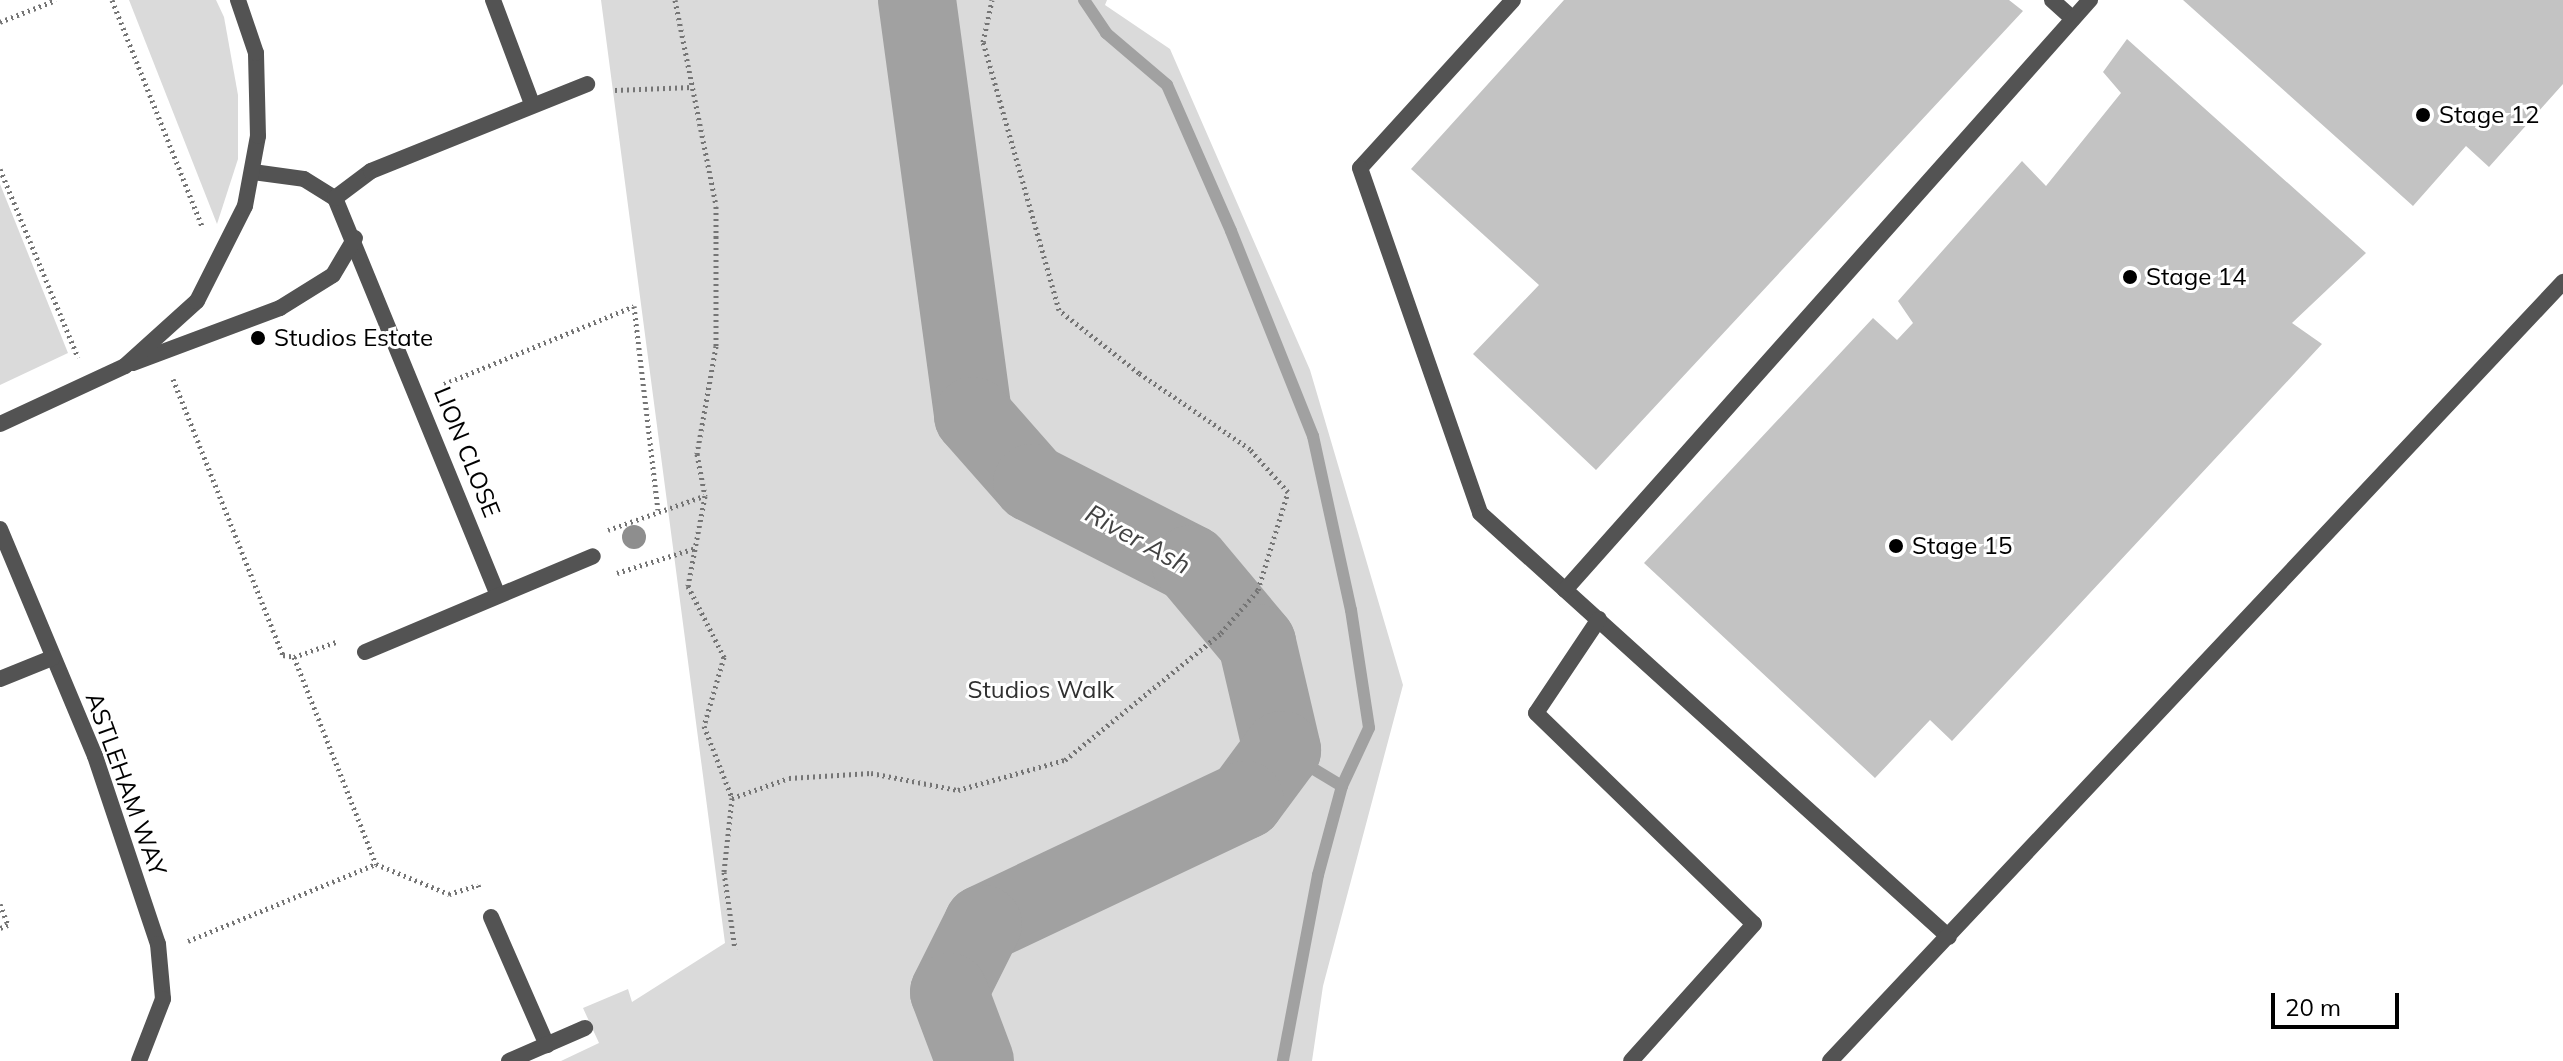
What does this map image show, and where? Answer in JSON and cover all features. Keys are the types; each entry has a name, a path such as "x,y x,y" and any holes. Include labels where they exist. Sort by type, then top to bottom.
{"street":[{"path":"125,366 197,301 245,206 258,136 256,53 238,0"},
{"path":"493,0 532,104"},
{"path":"1513,0 1360,168 1480,513 1949,937"},
{"path":"2052,0 2073,19"},
{"path":"1565,590 2090,0"},
{"path":"253,172 304,179 335,198 371,171 587,84"},
{"name":"LION CLOSE","path":"335,198 355,238 498,595"},
{"path":"0,424 125,366 280,308 333,275 355,238"},
{"path":"1830,1061 2563,282"},
{"name":"ASTLEHAM WAY","path":"0,529 95,756 159,953 163,999 139,1061"},
{"path":"365,652 601,553"},
{"path":"1599,619 1536,713 1754,924 1631,1061"},
{"path":"0,679 52,658"},
{"path":"491,917 547,1045"},
{"path":"509,1061 585,1028"}],"path":[{"path":"0,22 56,0"},
{"path":"112,0 203,228 227,243"},
{"path":"675,0 716,206 716,346 697,454 705,496 688,586 724,657 704,726 732,798 724,872 735,949"},
{"path":"732,798 789,778 871,773 958,790 1065,760 1221,633 1258,590 1288,492 1250,449 1139,373 1059,310 983,42 992,0"},
{"path":"587,84 618,91 692,87"},
{"path":"0,169 90,384"},
{"path":"418,394 634,306 658,510"},
{"path":"163,352 283,655 294,657 335,640 345,660 365,652"},
{"path":"696,548 617,574 601,553 602,533 658,510 705,496"},
{"path":"294,657 376,864"},
{"path":"159,953 376,864 449,894 478,885 491,917"},
{"path":"0,904 8,925 0,928"}],"green space":[{"path":"129,0 216,0 224,17 238,95 238,159 217,224"},
{"name":"Studios Walk","path":"601,0 1107,0 1105,5 1170,49 1310,370 1403,685 1323,986 1312,1061 561,1061 599,1043 583,1008 628,989 632,1002 725,943"},
{"path":"0,184 68,353 0,385"}],"building":[{"path":"1564,0 2009,0 2023,11 1596,470 1473,354 1539,285 1411,169"},
{"name":"Stage 12","path":"2183,0 2563,0 2563,84 2489,167 2466,146 2413,206"},
{"path":"2127,39 2366,253 2292,323 2322,344 1952,741 1930,720 1875,778 1644,563 1873,318 1897,340 1913,323 1898,301 2022,161 2046,186 2121,93 2103,72"}],"waterway":[{"name":"River Ash","path":"917,0 973,416 1032,483 1191,564 1257,643 1282,750 1245,800 983,924 949,992 975,1061"},
{"path":"1084,0 1106,33 1167,85 1231,231 1313,436 1351,610 1369,728 1342,786 1318,875 1283,1061"},
{"path":"1282,750 1342,786"}],"place":[{"name":"Stage 12","path":"2423,115"},
{"name":"Stage 14","path":"2130,277"},
{"name":"Studios Estate","path":"258,338"},
{"name":"Stage 15","path":"1896,546"}]}
